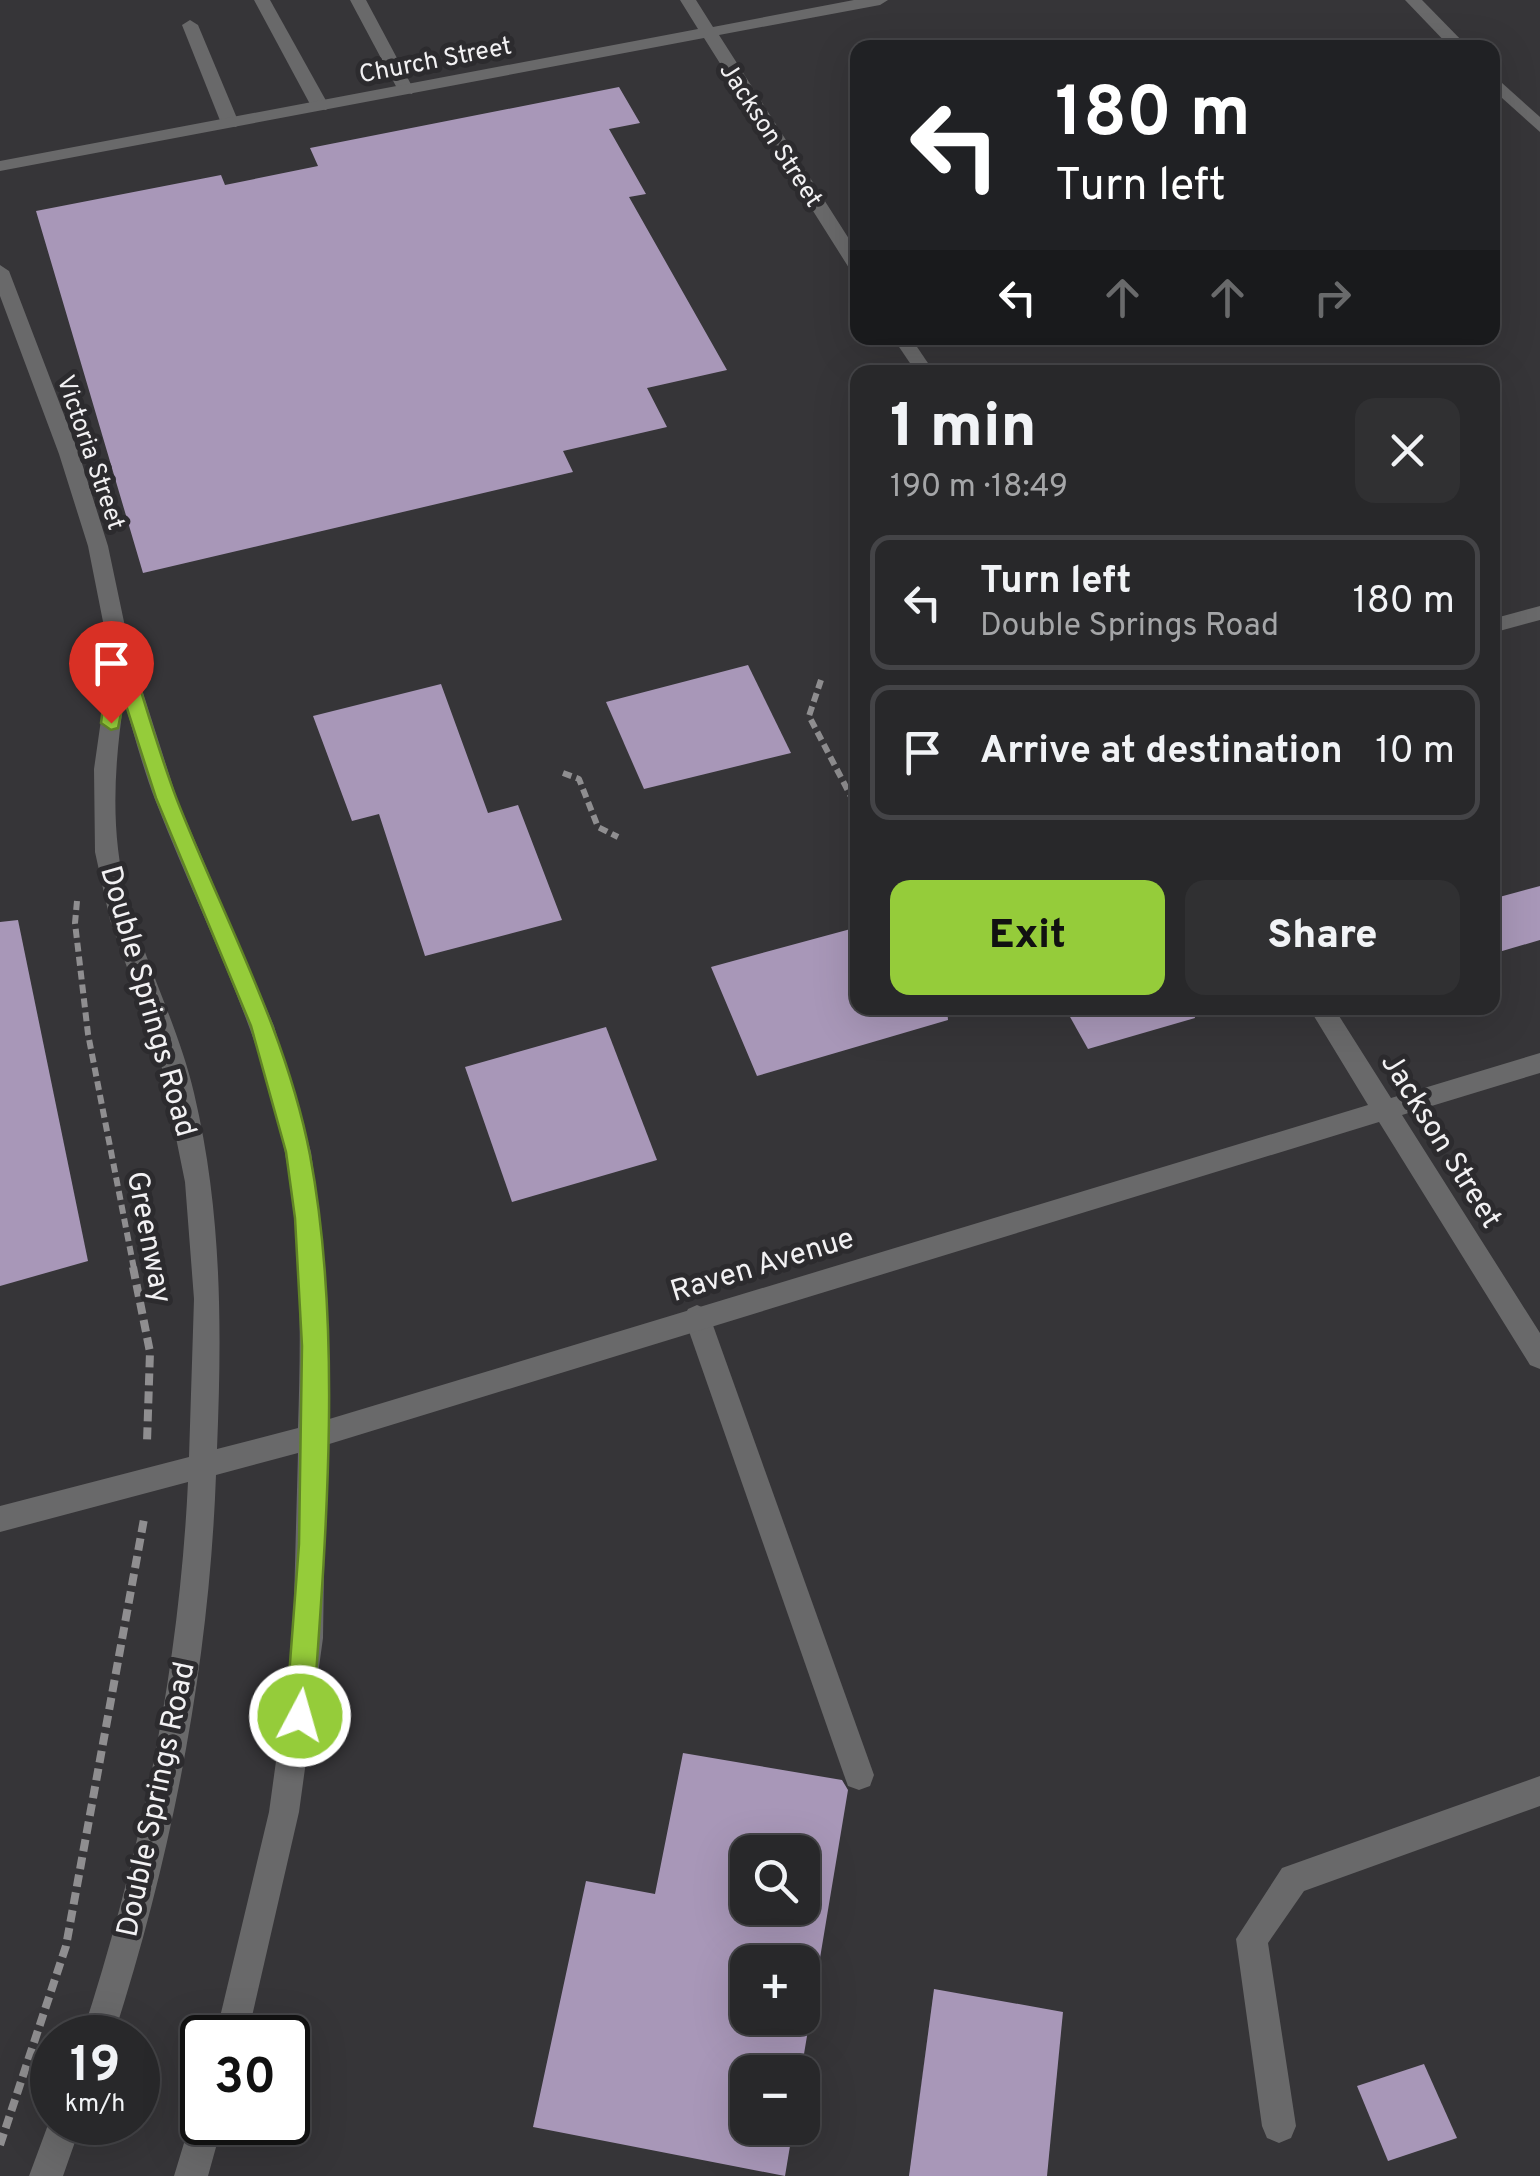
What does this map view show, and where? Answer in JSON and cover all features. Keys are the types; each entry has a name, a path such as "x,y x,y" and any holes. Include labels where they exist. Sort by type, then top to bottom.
{"street":[{"path":"262,0 320,106"},
{"path":"358,0 406,90"},
{"name":"Jackson Street","path":"688,0 850,256"},
{"name":"Church Street","path":"0,166 880,0"},
{"path":"1413,0 1453,40"},
{"path":"190,25 230,123"},
{"path":"1500,87 1540,127"},
{"name":"Victoria Street","path":"0,271 69,454 98,546 120,656"},
{"path":"1500,624 1540,613"},
{"path":"120,656 166,798 262,1026 298,1152 307,1218 314,1435 310,1600 300,1716 284,1812 236,2015"},
{"name":"Double Springs Road","path":"104,2015 143,1883 170,1762 188,1648 204,1466 206,1266 198,1186 169,1046 118,908 107,858 106,788 120,656"},
{"name":"Jackson Street","path":"1325,1015 1540,1358"},
{"name":"Raven Avenue","path":"0,1520 314,1435 1540,1062"},
{"path":"697,1318 859,1775"},
{"path":"1278,2126 1252,1939 1293,1879 1540,1791"},
{"path":"46,2176 57,2145"},
{"path":"191,2176 200,2145"}],"path":[{"path":"820,680 809,716 850,795"},
{"path":"563,773 579,779 598,827 618,838"},
{"name":"Greenway","path":"0,2145 66,1946 144,1539 150,1352 88,1034 75,923 78,885"}],"building":[{"path":"619,87 640,123 609,129 646,194 629,197 727,370 647,388 667,427 563,451 573,472 143,573 36,211 221,175 225,185 318,166 310,148"},
{"path":"748,665 791,753 644,789 606,702"},
{"path":"441,684 488,813 518,805 562,920 425,956 379,814 352,821 313,716"},
{"path":"1540,886 1540,940 1500,952 1500,897"},
{"path":"18,920 88,1261 0,1286 0,922"},
{"path":"850,929 850,1015 948,1015 948,1020 757,1076 711,967"},
{"path":"1069,1015 1194,1015 1195,1018 1088,1049"},
{"path":"606,1027 657,1160 512,1202 465,1067"},
{"path":"683,1753 842,1780 848,1790 820,1958 820,1945 730,1945 730,2035 807,2035 804,2055 730,2055 730,2145 790,2145 785,2176 533,2127 586,1881 655,1894"},
{"path":"934,1989 1063,2012 1047,2176 909,2176"},
{"path":"1424,2064 1457,2138 1388,2161 1357,2086"}],"route":[{"path":"111,723 120,656 166,798 262,1026 298,1152 307,1218 314,1346 312,1544 300,1716"}]}
